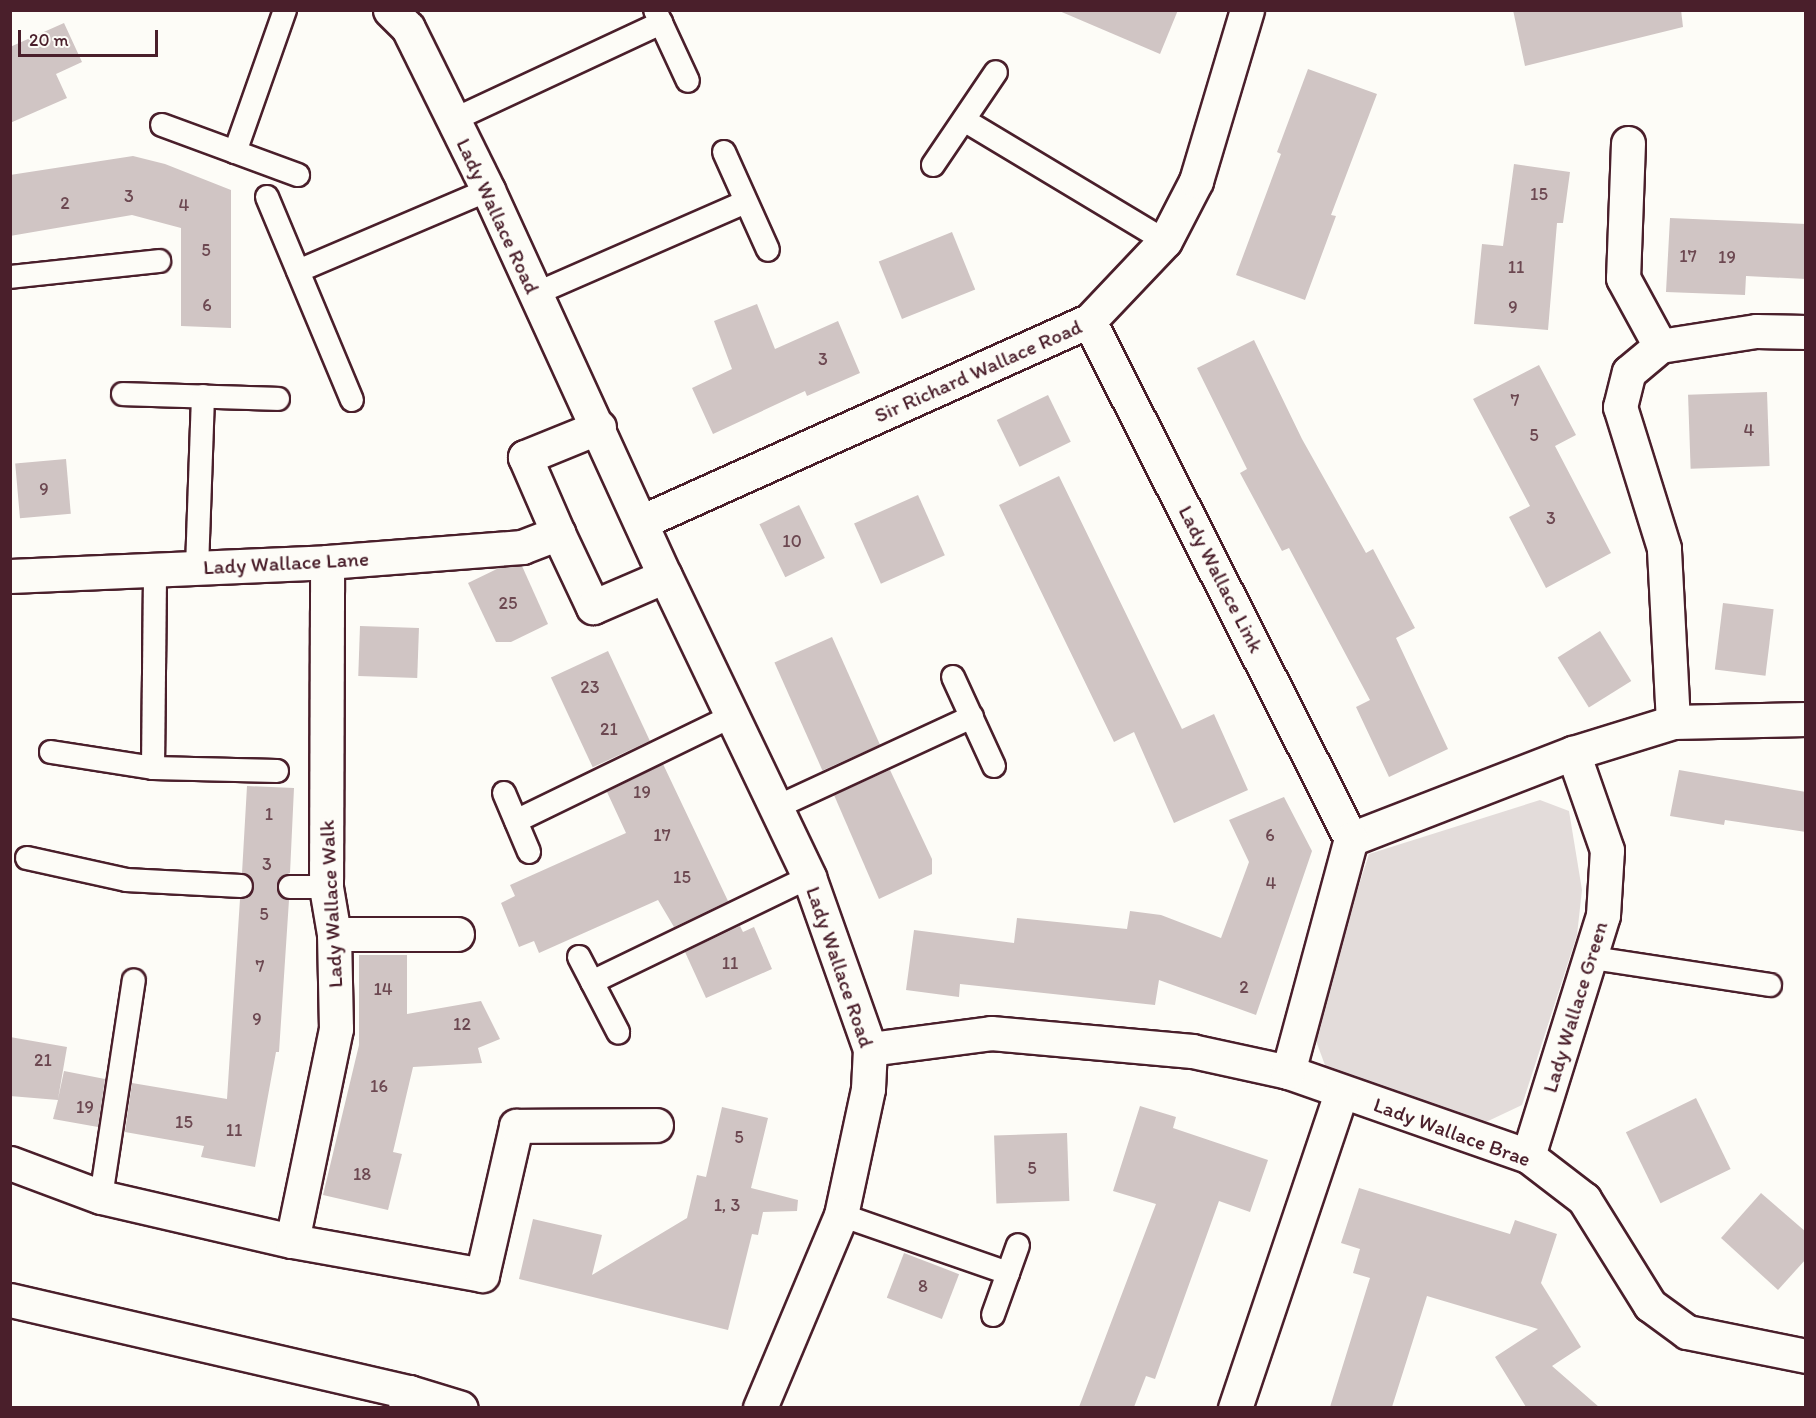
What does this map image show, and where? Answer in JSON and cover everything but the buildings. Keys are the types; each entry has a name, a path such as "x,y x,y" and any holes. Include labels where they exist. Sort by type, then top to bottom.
{"street":[{"name":"Lady Wallace Road","path":"390,10 408,28 488,190 599,427 665,576 777,807 809,878 870,1049 868,1089 841,1215 760,1407"},
{"name":"Sir Richard Wallace Road","path":"641,522 1089,321 1166,241 1196,181 1247,10"},
{"path":"1628,143 1623,278 1660,346"},
{"name":"Lady Wallace Link","path":"1089,321 1351,839"},
{"path":"1673,722 1664,548 1620,406 1629,372 1660,346 1756,331 1806,332"},
{"path":"599,427 525,457 558,533 593,607 665,576"},
{"name":"Lady Wallace Lane","path":"10,576 327,562 522,547 558,533"},
{"name":"Lady Wallace Walk","path":"292,1241 336,1029 333,934 326,886 327,562"},
{"path":"1288,1072 1351,839 1573,753 1673,722 1806,719"},
{"name":"Lady Wallace Green","path":"1528,1156 1593,958 1603,915 1607,850 1573,753"},
{"path":"333,934 457,934"},
{"name":"Lady Wallace Brae","path":"870,1049 991,1033 1192,1051 1288,1072 1528,1156 1584,1199 1650,1305 1687,1332 1806,1356"},
{"path":"1234,1407 1341,1092"},
{"path":"10,1163 101,1197 292,1241 482,1275 516,1126 656,1125"},
{"path":"10,1300 407,1400 461,1407"}],"lane":[{"path":"235,152 285,10"},
{"path":"453,120 658,17 688,81"},
{"path":"933,165 996,72"},
{"path":"964,120 1166,241"},
{"path":"162,125 298,175"},
{"path":"724,152 768,250"},
{"path":"298,271 488,190"},
{"path":"267,197 352,400"},
{"path":"535,294 746,202"},
{"path":"10,277 159,261"},
{"path":"123,394 278,399"},
{"path":"197,568 203,396"},
{"path":"153,768 155,570"},
{"path":"953,677 994,766"},
{"path":"516,821 732,716"},
{"path":"777,807 972,717"},
{"path":"51,752 153,768 277,771"},
{"path":"504,793 529,852"},
{"path":"27,858 126,880 241,886"},
{"path":"592,982 809,878"},
{"path":"290,887 326,886"},
{"path":"579,957 618,1032"},
{"path":"1593,958 1770,986"},
{"path":"101,1197 134,980"},
{"path":"841,1215 1008,1273"},
{"path":"993,1315 1018,1245"}],"shaded area":[{"path":"1540,800 1569,811 1582,890 1577,935 1522,1105 1486,1122 1329,1076 1312,1030 1369,854"}]}
